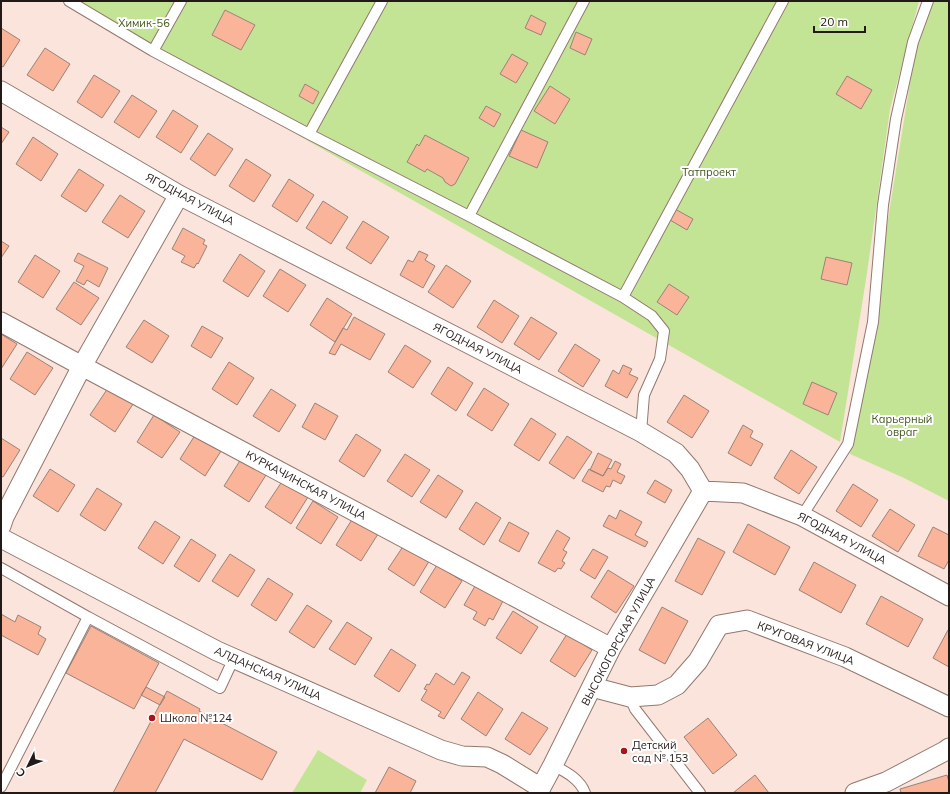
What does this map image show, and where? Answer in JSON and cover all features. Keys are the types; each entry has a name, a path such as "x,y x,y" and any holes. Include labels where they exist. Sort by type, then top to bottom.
{"street":[{"name":"ЯГОДНАЯ УЛИЦА","path":"1,91 179,195 641,432 676,453 690,469 703,491 743,493 802,516 949,596"},
{"path":"2,520 82,366 179,195"},
{"name":"КУРКАЧИНСКАЯ УЛИЦА","path":"1,322 611,648"},
{"name":"ВЫСОКОГОРСКАЯ УЛИЦА","path":"540,790 611,648 703,491"},
{"name":"АЛДАНСКАЯ УЛИЦА","path":"1,538 210,647 441,750 462,756 487,757 502,764 540,790"},
{"name":"КРУГОВАЯ УЛИЦА","path":"592,687 630,697 658,695 676,685 698,661 719,625 746,620 845,657 949,707"},
{"path":"867,791 949,748"}],"lane":[{"path":"69,1 153,51 623,297 652,316 664,331 660,359 644,395 641,432"},
{"path":"153,51 181,1"},
{"path":"309,134 382,1"},
{"path":"469,216 584,1"},
{"path":"623,297 783,1"},
{"path":"802,516 848,444 873,322 883,205 896,119 913,42 928,1"},
{"path":"1,568 220,688 234,658"},
{"path":"1,787 88,617"},
{"path":"630,697 635,709 700,793"},
{"path":"553,765 572,776 583,787 585,793"}],"green space":[{"name":"Татпроект","path":"61,1 919,1 890,109 867,273 840,442 153,53"},
{"name":"Карьерный овраг","path":"934,1 949,1 949,501 904,478 850,454 916,46"},
{"path":"318,750 367,780 360,793 292,793"}],"building":[{"path":"225,10 255,25 241,50 212,35"},
{"path":"531,15 546,23 541,35 525,28"},
{"path":"1,28 20,40 3,67 1,66"},
{"path":"576,32 592,39 585,55 570,48"},
{"path":"45,48 70,64 53,91 27,75"},
{"path":"512,54 528,63 516,83 500,74"},
{"path":"94,75 120,91 102,118 77,102"},
{"path":"847,76 872,90 861,109 836,94"},
{"path":"305,84 319,92 313,104 299,96"},
{"path":"550,86 570,99 555,124 534,111"},
{"path":"132,95 157,111 139,138 114,122"},
{"path":"486,106 501,114 494,127 479,118"},
{"path":"173,110 198,126 181,153 156,137"},
{"path":"1,127 9,132 1,144"},
{"path":"521,130 548,142 537,168 509,156"},
{"path":"208,133 233,149 215,176 190,159"},
{"path":"425,135 469,158 455,184 451,186 445,182 443,178 427,169 425,172 407,162 417,144 419,146"},
{"path":"33,137 58,154 41,181 16,164"},
{"path":"246,159 271,175 254,202 229,186"},
{"path":"79,169 104,185 86,212 61,196"},
{"path":"289,179 314,195 297,222 272,206"},
{"path":"120,195 145,211 128,238 102,222"},
{"path":"323,201 348,217 331,244 306,228"},
{"path":"675,209 693,219 687,230 670,220"},
{"path":"363,221 389,237 371,264 346,248"},
{"path":"183,228 205,240 203,244 207,246 198,264 197,263 194,268 181,262 185,256 172,249"},
{"path":"1,241 9,246 1,258"},
{"path":"419,251 428,255 425,260 435,266 423,288 400,275 408,260 413,262"},
{"path":"78,253 108,268 99,287 87,280 84,285 76,281 84,266 74,261"},
{"path":"240,254 265,271 248,297 223,281"},
{"path":"35,255 60,271 43,298 18,282"},
{"path":"826,257 852,263 847,285 821,279"},
{"path":"446,265 471,281 453,308 428,292"},
{"path":"280,269 306,285 288,312 263,296"},
{"path":"74,282 99,298 81,325 56,309"},
{"path":"669,284 689,297 677,315 657,302"},
{"path":"327,298 352,314 335,342 310,325"},
{"path":"494,300 519,316 502,343 477,327"},
{"path":"354,317 385,334 370,360 341,344 335,355 329,353 343,328 347,330"},
{"path":"531,317 557,333 539,360 514,344"},
{"path":"144,320 169,336 152,363 126,347"},
{"path":"202,326 223,338 211,358 191,346"},
{"path":"1,334 17,344 1,369"},
{"path":"575,344 600,360 583,387 558,371"},
{"path":"405,345 431,361 413,388 388,372"},
{"path":"27,352 53,368 35,395 10,379"},
{"path":"229,362 254,378 237,405 212,389"},
{"path":"623,365 632,369 629,374 638,378 627,398 605,386 613,370 619,374"},
{"path":"448,367 473,383 456,411 431,394"},
{"path":"812,382 837,393 828,415 803,404"},
{"path":"108,388 133,404 115,432 90,415"},
{"path":"484,388 509,404 492,431 467,415"},
{"path":"271,389 296,405 279,432 253,416"},
{"path":"684,395 709,411 692,438 667,422"},
{"path":"315,403 338,416 325,440 302,427"},
{"path":"154,415 180,432 162,458 137,442"},
{"path":"531,418 556,434 539,461 514,445"},
{"path":"743,425 753,431 750,437 763,444 751,466 728,453"},
{"path":"197,432 223,448 205,476 180,459"},
{"path":"356,434 381,450 364,477 339,461"},
{"path":"567,436 592,452 574,479 549,463"},
{"path":"1,438 20,450 3,477 1,476"},
{"path":"791,450 817,467 799,494 774,478"},
{"path":"598,453 612,460 603,476 590,470"},
{"path":"405,454 430,470 412,497 387,481"},
{"path":"241,459 266,475 249,502 224,486"},
{"path":"615,461 621,464 617,472 625,476 621,484 613,480 610,487 606,486 603,492 582,481 589,469 603,476 608,468 611,469"},
{"path":"50,469 75,485 58,512 33,496"},
{"path":"438,475 463,491 446,518 420,502"},
{"path":"283,480 308,497 291,524 265,507"},
{"path":"655,480 672,490 665,503 647,493"},
{"path":"853,484 878,500 861,527 836,511"},
{"path":"97,488 122,504 105,531 80,515"},
{"path":"313,501 338,517 321,544 296,528"},
{"path":"476,502 501,518 484,545 459,529"},
{"path":"890,509 915,525 898,552 872,536"},
{"path":"620,510 642,522 635,535 648,542 645,547 603,526 609,515 616,519"},
{"path":"353,518 378,534 361,561 336,545"},
{"path":"155,521 180,537 163,564 138,548"},
{"path":"509,522 529,533 519,552 499,541"},
{"path":"748,524 790,547 775,575 733,552"},
{"path":"933,527 949,535 949,560 944,569 918,556"},
{"path":"557,530 570,538 563,550 567,552 562,561 565,563 561,569 558,568 555,572 538,563"},
{"path":"698,538 725,552 702,595 675,581"},
{"path":"191,539 216,555 199,582 174,566"},
{"path":"406,542 431,558 414,586 388,569"},
{"path":"593,549 608,557 595,579 580,570"},
{"path":"230,554 255,570 238,597 212,581"},
{"path":"814,562 856,585 841,613 799,590"},
{"path":"437,565 462,581 445,608 420,592"},
{"path":"608,570 634,586 616,613 591,597"},
{"path":"268,578 293,594 276,621 251,605"},
{"path":"475,586 503,601 493,620 489,618 485,626 473,619 477,612 464,605"},
{"path":"881,596 923,619 908,647 866,624"},
{"path":"307,605 332,621 314,648 289,632"},
{"path":"662,607 688,621 665,664 639,650"},
{"path":"513,611 538,627 521,654 496,638"},
{"path":"1,614 15,622 18,615 41,627 38,634 46,639 38,655 1,635"},
{"path":"347,622 372,638 355,665 329,649"},
{"path":"91,626 159,663 134,709 66,673"},
{"path":"948,630 949,631 949,667 933,658"},
{"path":"567,634 592,650 575,677 550,661"},
{"path":"391,649 416,665 399,692 374,676"},
{"path":"462,672 470,677 444,719 438,716 441,712 421,700 427,690 424,689 427,684 429,685 436,673 454,685"},
{"path":"146,687 165,697 160,705 141,695"},
{"path":"167,691 200,709 199,711 277,752 262,780 184,739 155,793 113,793"},
{"path":"478,692 503,709 486,736 461,719"},
{"path":"522,712 548,728 530,755 505,739"},
{"path":"708,718 737,755 713,774 684,737"},
{"path":"389,767 416,781 410,793 375,793"},
{"path":"755,775 769,793 733,793"},
{"path":"947,775 949,782 949,793 901,793 900,789"}],"place":[{"name":"Школа №124","path":"152,718"},
{"name":"Детский сад № 153","path":"624,751"}],"park label":[{"name":"Химик-56","path":"144,23"}]}
